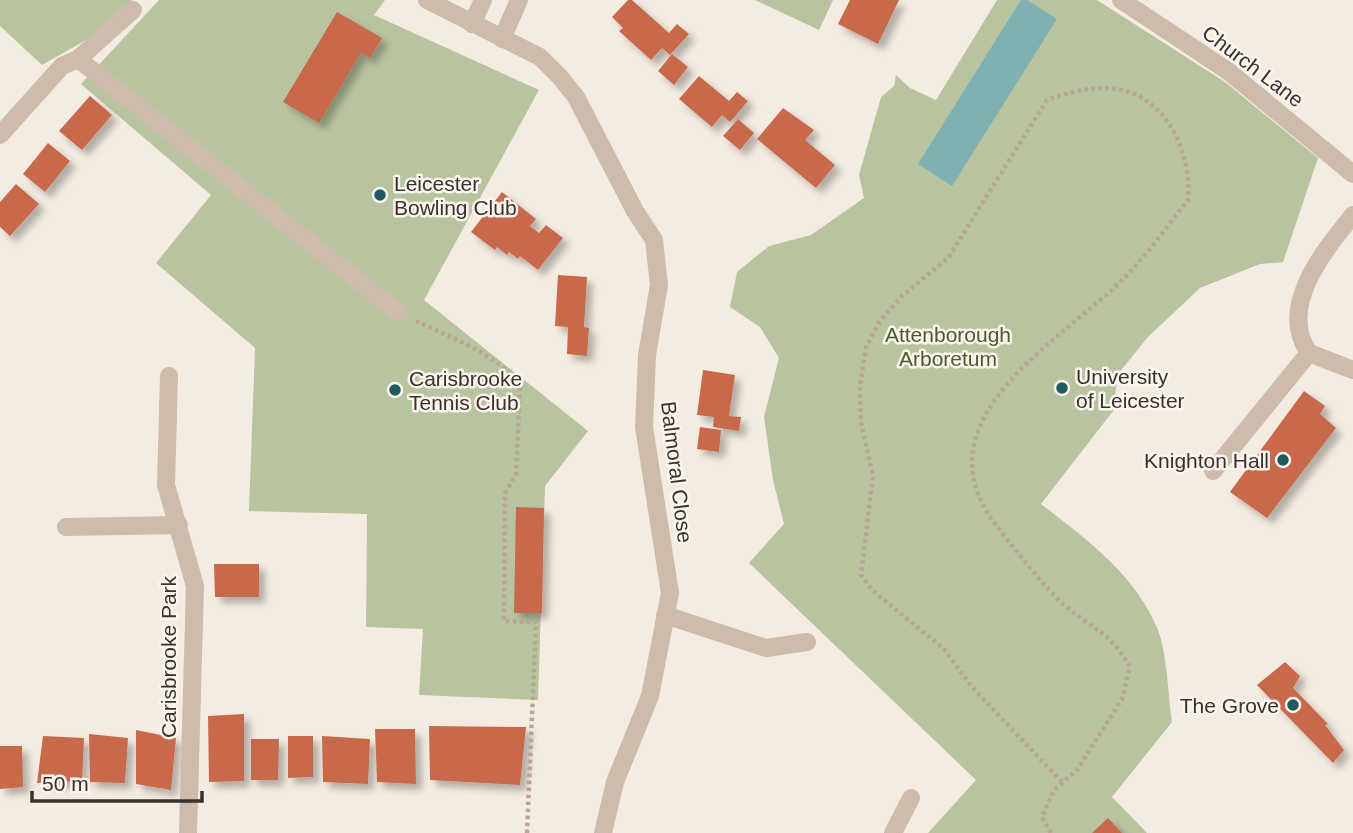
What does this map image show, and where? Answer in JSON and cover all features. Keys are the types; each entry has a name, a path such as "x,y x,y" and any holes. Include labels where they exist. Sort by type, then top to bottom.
{"street":[{"name":"Balmoral Close","path":"427,0 540,57 576,97 635,211 654,240 659,285 645,376 645,427 670,593 650,696 615,782 603,833"},
{"path":"472,24 483,0"},
{"path":"502,39 519,0"},
{"name":"Church Lane","path":"1121,0 1228,71 1353,174"},
{"path":"0,135 70,62 133,10"},
{"path":"70,62 399,313"},
{"path":"1353,215 1327,248 1310,278 1300,304 1301,342 1309,354 1353,370"},
{"path":"1213,471 1309,354"},
{"name":"Carisbrooke Park","path":"169,376 166,485 195,586 188,833"},
{"path":"66,527 179,525"},
{"path":"665,615 766,648 807,642"},
{"path":"893,833 911,798"}],"path":[{"path":"1051,833 1042,817 1054,790 1077,769 1122,699 1130,667 1116,642 1064,605 995,523 975,490 970,467 976,438 993,401 1044,344 1124,278 1188,200 1187,170 1176,134 1161,113 1138,95 1116,89 1081,89 1047,100 948,258 901,297 880,321 866,347 860,386 861,423 873,476 862,575 873,591 944,649 971,685 1062,782"},
{"path":"399,313 481,353 516,378 520,387 516,475 505,492 504,621 536,622 527,833"}],"green space":[{"path":"0,0 132,0 109,27 42,65 0,26"},
{"name":"Carisbrooke Tennis Club","path":"159,0 385,0 374,15 539,90 424,300 588,431 545,486 538,700 419,695 423,629 366,627 367,514 249,511 255,348 156,263 211,195 81,84"},
{"path":"755,0 833,0 819,30"},
{"name":"Attenborough Arboretum","path":"997,0 1097,0 1225,82 1318,158 1283,262 1260,264 1200,288 1147,338 1118,374 1113,411 1041,504 1092,545 1123,575 1149,610 1158,630 1172,722 1112,797 1147,833 928,833 976,780 749,563 784,524 773,480 764,417 779,358 760,327 730,307 737,272 769,246 811,235 864,198 859,175 881,97 894,86 896,75 910,88 936,100"}],"water":[{"path":"1021,0 1027,0 1057,19 952,186 918,164"}],"building":[{"path":"628,0 632,0 669,33 677,24 689,34 670,55 662,48 651,60 619,31 623,28 612,17"},
{"path":"850,0 899,0 878,44 838,24"},
{"path":"337,12 382,38 370,58 361,53 319,123 283,102"},
{"path":"672,54 688,67 674,85 658,71"},
{"path":"699,76 729,101 737,92 748,101 730,122 722,115 712,127 679,99"},
{"path":"90,96 112,115 82,150 59,131"},
{"path":"783,108 814,130 805,140 835,165 816,188 757,139"},
{"path":"738,119 754,133 740,150 723,136"},
{"path":"48,143 70,161 45,192 23,174"},
{"path":"16,184 39,204 10,236 0,227 0,202"},
{"path":"502,192 536,219 530,226 539,233 546,225 563,238 538,270 520,256 518,259 509,252 507,255 497,247 495,250 471,232"},
{"path":"558,275 587,277 584,327 589,328 587,356 567,354 568,327 555,326"},
{"path":"703,370 735,375 729,416 741,417 739,431 713,427 714,417 697,415"},
{"name":"Knighton Hall","path":"1304,391 1325,406 1320,414 1336,428 1267,518 1230,492"},
{"path":"700,427 721,430 719,452 697,449"},
{"path":"516,507 544,508 542,613 514,613"},
{"path":"214,564 259,564 259,597 215,597"},
{"name":"The Grove","path":"1285,662 1300,676 1293,688 1328,724 1325,725 1344,750 1333,763 1257,685"},
{"path":"244,714 244,781 209,782 208,716"},
{"path":"429,726 526,727 520,785 430,780"},
{"path":"375,729 415,729 416,784 377,782"},
{"path":"136,730 176,738 171,790 136,784"},
{"path":"89,734 128,738 125,783 90,782"},
{"path":"43,736 84,738 82,781 37,783"},
{"path":"288,736 313,736 313,777 288,778"},
{"path":"322,736 370,739 368,784 323,782"},
{"path":"251,739 279,739 278,780 251,780"},
{"path":"0,746 22,746 23,787 0,789"},
{"path":"1108,818 1122,833 1092,833"}],"place":[{"name":"Leicester Bowling Club","path":"380,195"},
{"name":"University of Leicester","path":"1062,388"},
{"name":"Carisbrooke Tennis Club","path":"395,390"},
{"name":"Knighton Hall","path":"1283,460"},
{"name":"The Grove","path":"1293,705"}]}
